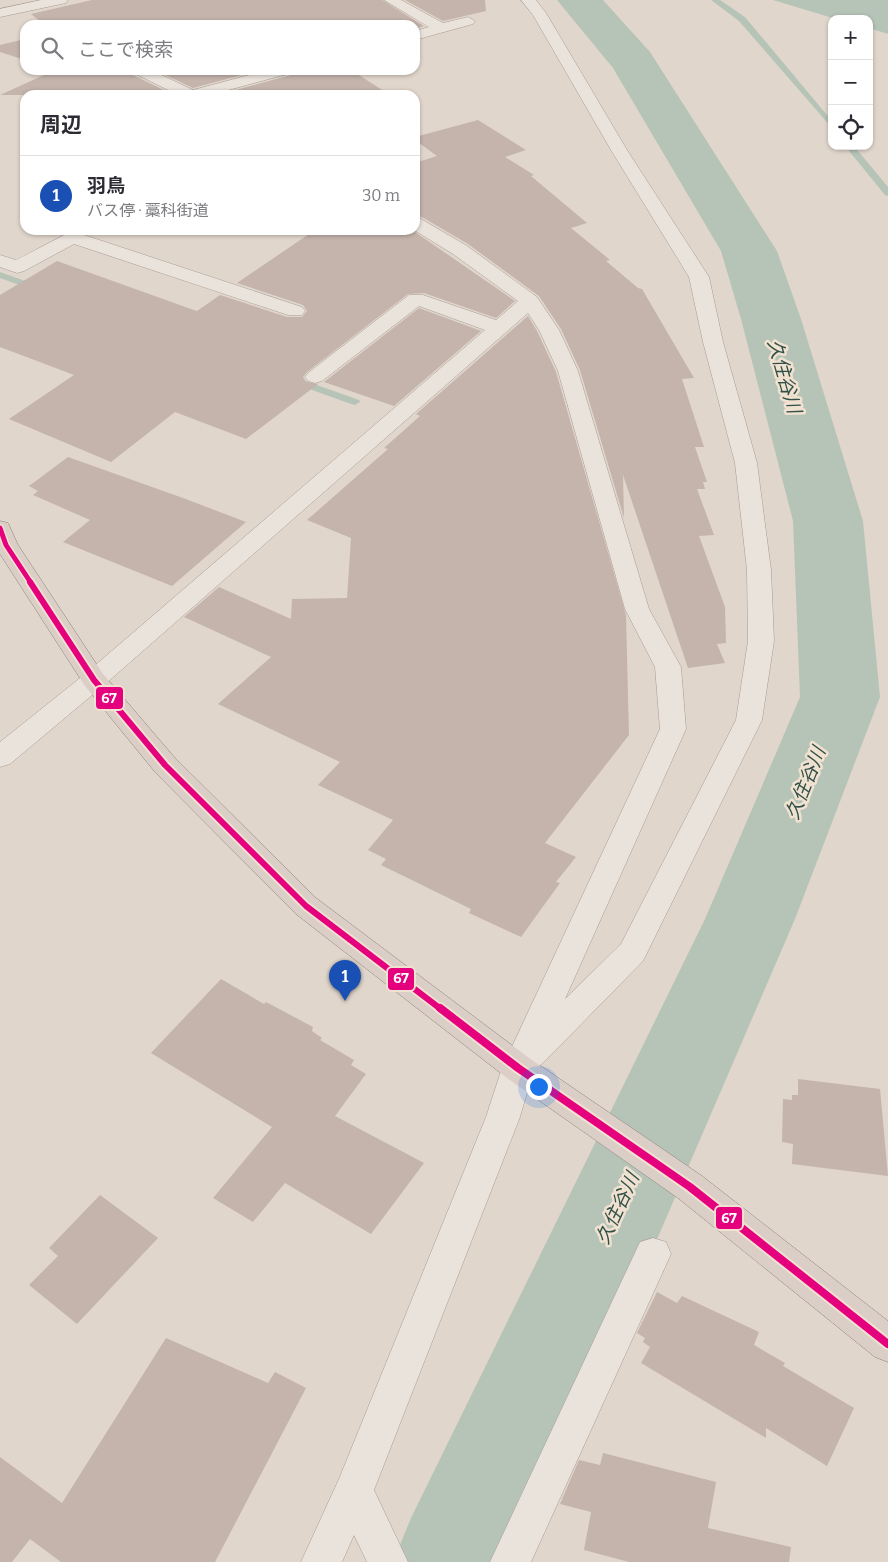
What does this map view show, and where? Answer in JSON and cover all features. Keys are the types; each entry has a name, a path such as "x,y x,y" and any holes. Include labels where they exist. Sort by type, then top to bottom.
{"highway":[{"path":"2,541 94,680 165,765 306,906 518,1068 575,1105 690,1187 888,1344"}],"street":[{"path":"0,14 60,0"},
{"path":"392,0 442,29"},
{"path":"518,1068 632,952 749,720 761,641 759,570 746,463 713,342 699,277 618,150 539,13 528,0"},
{"path":"0,14 17,22"},
{"path":"420,35 468,21"},
{"path":"149,75 181,90"},
{"path":"210,90 267,75"},
{"path":"321,1562 354,1491 503,1117 518,1068 672,729 668,667 637,609 568,371 549,330 530,301 460,250 420,226"},
{"path":"0,261 17,267 72,237 295,311"},
{"path":"314,377 416,299 499,328"},
{"path":"0,758 94,680 530,301"},
{"path":"510,1562 653,1254"},
{"path":"354,1491 388,1562"}],"shaded area":[{"path":"773,0 888,0 888,34 873,29 873,15 828,15 828,17"}],"building":[{"path":"92,0 382,0 414,20 39,20 31,14"},
{"path":"405,0 485,0 486,11 443,21"},
{"path":"20,40 20,58 0,52 0,45"},
{"path":"44,75 133,75 164,90 20,90 20,95 0,95"},
{"path":"166,75 242,75 193,88"},
{"path":"291,75 359,75 382,90 236,90"},
{"path":"478,120 526,150 505,157 534,175 531,176 587,223 571,228 610,260 606,261 638,288 642,289 694,378 682,379 704,447 695,447 707,482 703,482 705,489 697,489 714,535 699,536 725,607 726,643 717,644 725,663 688,668 623,475 624,518 580,370 561,329 539,296 468,244 420,217 420,161 437,156 420,144 420,136"},
{"path":"308,235 419,235 515,301 496,318 424,293 408,294 307,372 303,377 306,382 318,384 246,439 175,412 111,462 9,419 74,375 0,347 0,295 57,261 197,311 220,295 287,317 302,317 307,311 303,305 237,283"},
{"path":"419,308 481,331 394,406 324,382"},
{"path":"528,316 556,372 626,615 629,735 545,843 576,857 556,882 560,883 521,937 469,913 471,909 381,865 386,859 368,850 393,820 318,785 340,762 218,704 271,657 184,617 219,587 291,619 292,599 347,598 351,538 307,520 388,449 384,448 420,416 416,414"},
{"path":"68,457 246,522 172,586 63,542 90,520 33,495 38,491 29,486"},
{"path":"221,979 264,1004 266,1002 313,1027 312,1031 322,1038 320,1040 354,1060 351,1065 366,1074 335,1116 424,1163 371,1234 285,1183 253,1222 213,1198 272,1127 151,1053"},
{"path":"798,1079 880,1089 888,1176 792,1164 793,1144 782,1142 783,1099 792,1100 792,1095 798,1095"},
{"path":"100,1195 158,1238 77,1324 29,1285 58,1256 49,1248"},
{"path":"657,1292 677,1303 682,1296 759,1332 754,1345 785,1363 783,1366 854,1408 827,1466 766,1428 766,1438 641,1363 650,1347 643,1342 645,1338 637,1333"},
{"path":"166,1338 268,1383 275,1372 306,1388 215,1562 61,1562 30,1539 12,1562 0,1562 0,1457 62,1503"},
{"path":"603,1453 716,1482 708,1528 791,1547 789,1562 629,1562 584,1550 591,1512 560,1504 579,1460 600,1465"}],"waterway":[{"name":"久住谷川","path":"455,1562 750,919 840,697 828,521 771,319 749,251 633,62 579,0"},
{"path":"715,0 742,19 828,121"},
{"path":"852,150 888,193"},
{"path":"0,275 39,289"},
{"path":"297,381 355,402"}],"transit line":[{"name":"67","path":"0,528 6,545 94,680 165,765 306,906 518,1068 690,1187 888,1344"}],"place":[{"name":"羽鳥","path":"345,1001"}]}
